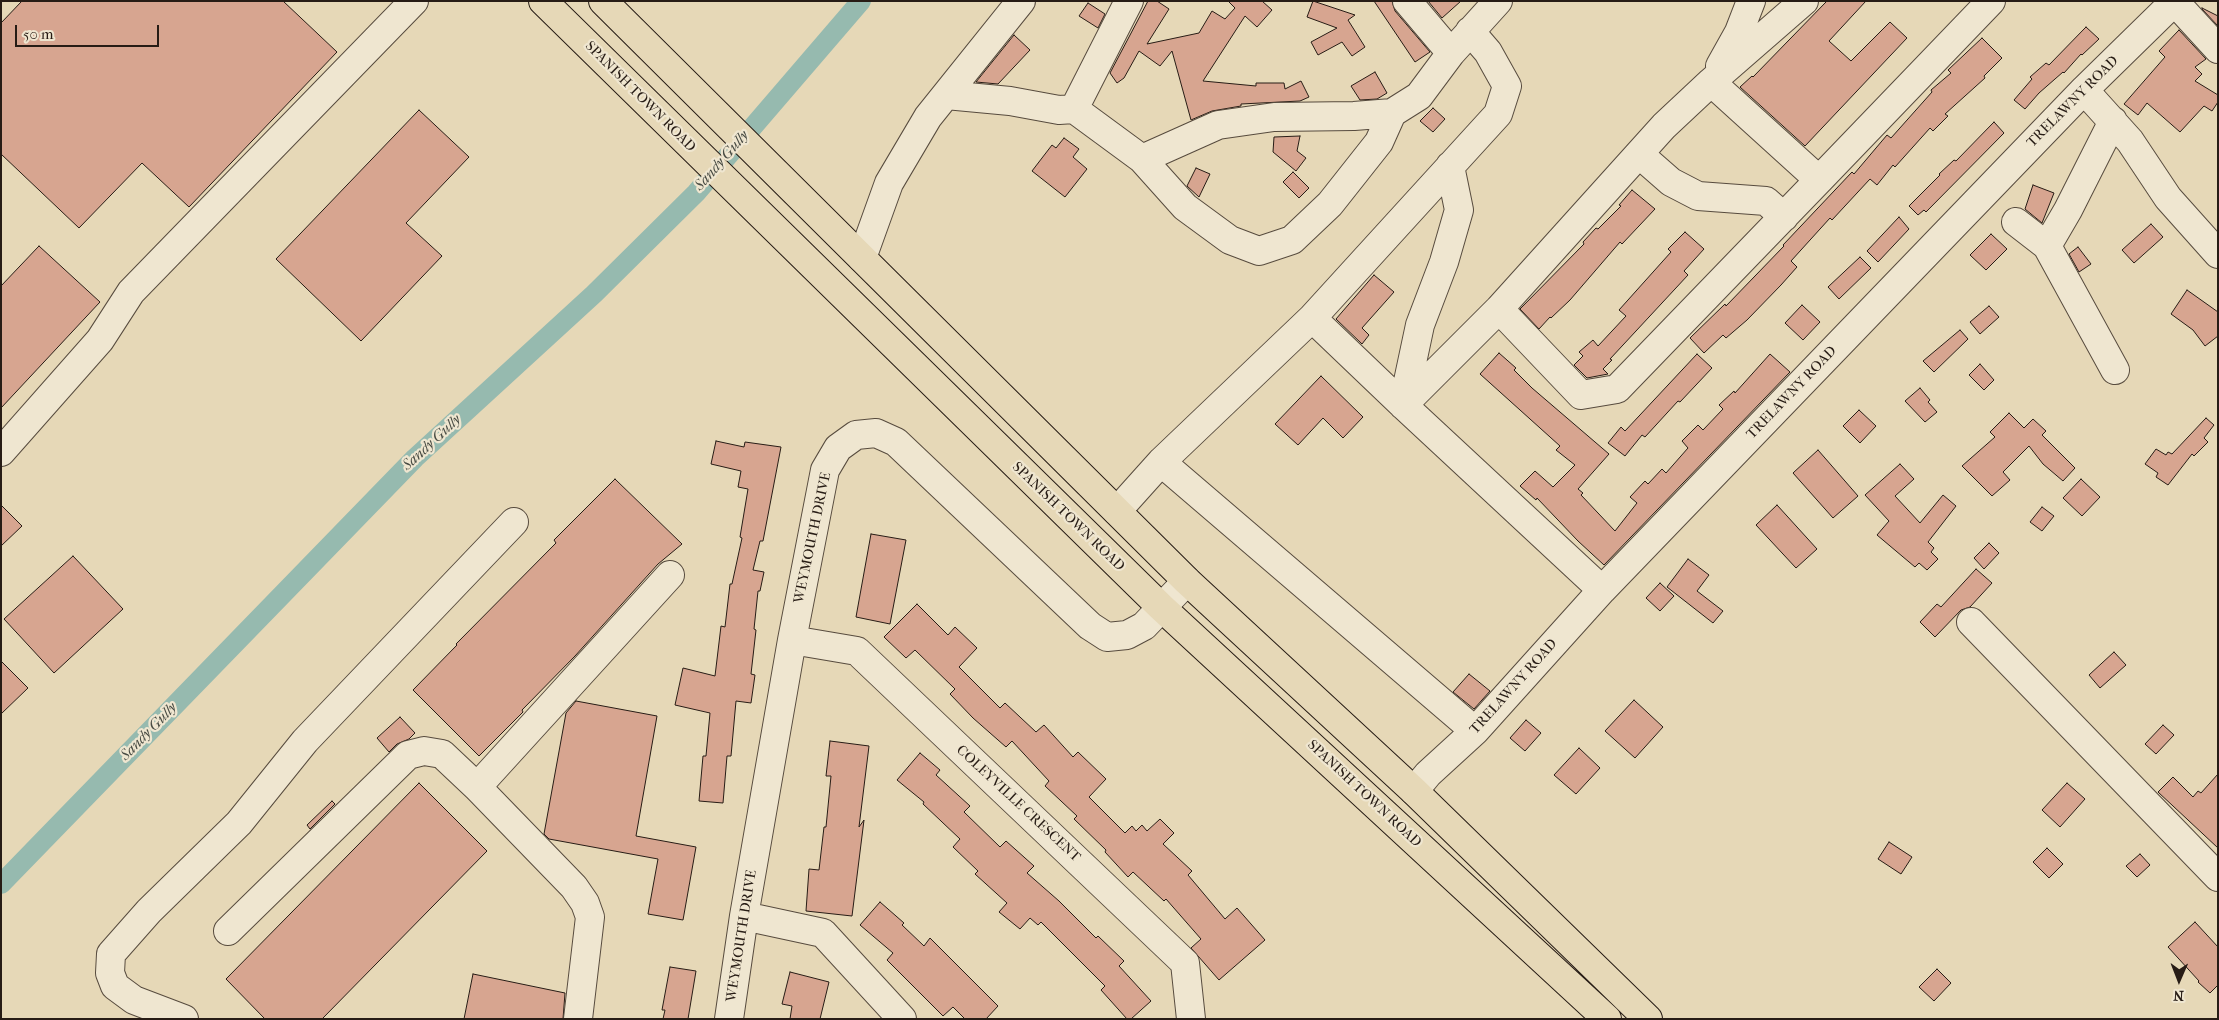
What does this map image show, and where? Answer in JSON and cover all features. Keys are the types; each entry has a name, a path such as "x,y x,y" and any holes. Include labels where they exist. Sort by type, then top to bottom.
{"highway":[{"name":"SPANISH TOWN ROAD","path":"543,1 1160,607 1600,1014"},
{"path":"612,10 1187,581 1414,790 1648,1019"}],"street":[{"path":"1,452 100,340 132,292 414,1"},
{"path":"862,258 889,183 928,118 1021,1"},
{"path":"1074,109 1128,1"},
{"path":"1407,1 1451,53"},
{"path":"1142,158 1218,125 1274,117 1354,116 1392,113 1419,96 1451,53 1498,1"},
{"path":"1711,82 1739,32 1751,1"},
{"path":"1403,405 1500,309 1664,126 1711,82 1804,1"},
{"path":"2166,4 2218,49"},
{"name":"TRELAWNY ROAD","path":"1414,790 1428,774 1475,731 1602,590 2166,4"},
{"path":"1500,309 1581,395 1617,390 1819,180 1976,6"},
{"path":"1117,511 1161,462 1312,318 1498,114 1507,86 1488,52 1470,31"},
{"path":"1711,82 1819,180"},
{"path":"2084,90 2130,141 2168,198 2218,254"},
{"path":"946,95 1010,101 1058,110 1074,109 1142,158 1185,207 1230,240 1259,251 1292,240 1330,204 1379,142 1392,113"},
{"path":"2047,246 2068,210 2113,121"},
{"path":"1639,154 1670,182 1698,196 1766,201 1784,216"},
{"path":"1403,405 1420,325 1444,262 1459,210 1450,166"},
{"path":"2016,222 2047,246 2115,370"},
{"path":"1312,318 1602,590"},
{"name":"WEYMOUTH DRIVE","path":"729,1019 744,916 792,640 826,470 838,448 856,436 876,433 896,442 1090,626 1107,637 1127,636 1144,626 1160,607 1187,581"},
{"path":"1161,462 1475,731"},
{"path":"184,1019 134,1000 115,986 110,973 111,954 149,910 239,823 305,741 514,522"},
{"path":"477,787 670,575"},
{"path":"1971,622 2218,877"},
{"name":"COLEYVILLE CRESCENT","path":"792,640 857,652 1114,895 1185,963 1191,1019"},
{"path":"228,931 408,756 424,751 442,754 477,787 574,887 585,903 590,917 578,1019"},
{"path":"744,916 823,934 902,1019"}],"building":[{"path":"22,1 283,1 337,52 189,207 142,163 79,228 1,154 1,23"},
{"path":"1148,1 1157,1 1169,9 1147,44 1199,33 1212,11 1225,19 1235,8 1228,1 1262,1 1272,10 1257,27 1245,16 1203,81 1256,86 1256,83 1284,83 1285,89 1301,81 1309,97 1300,101 1241,104 1241,106 1212,111 1191,120 1172,51 1160,66 1139,51 1124,78 1117,83 1110,73"},
{"path":"1313,1 1355,15 1348,20 1365,47 1352,56 1342,42 1318,55 1311,42 1337,28 1307,17"},
{"path":"1374,1 1392,1 1395,11 1430,52 1415,62"},
{"path":"1428,1 1461,1 1442,18"},
{"path":"1827,1 1866,1 1829,41 1851,61 1890,22 1907,38 1805,146 1740,87 1753,77"},
{"path":"1088,3 1105,14 1098,28 1079,16"},
{"path":"2202,9 2218,16 2218,26"},
{"path":"2086,27 2099,39 2081,54 2064,73 2039,93 2025,109 2014,100 2032,79 2030,77 2046,63 2049,65"},
{"path":"2179,30 2206,59 2195,67 2202,74 2195,81 2218,95 2218,102 2212,111 2204,106 2180,132 2147,103 2138,115 2124,104 2165,57 2159,51"},
{"path":"1014,35 1030,50 998,84 976,82"},
{"path":"1982,38 2002,58 1984,76 1985,78 1945,114 1948,116 1933,131 1930,128 1895,167 1893,165 1877,185 1870,179 1832,220 1830,218 1791,261 1797,267 1781,285 1747,320 1726,338 1723,335 1704,353 1690,338 1725,304 1726,306 1852,172 1854,174 1887,135 1891,138 1932,92 1931,90 1951,73 1948,70"},
{"path":"1375,72 1387,93 1377,99 1360,100 1351,86"},
{"path":"1433,108 1445,119 1433,132 1420,121"},
{"path":"419,110 469,157 406,223 442,256 361,341 276,259"},
{"path":"1994,122 2004,133 1926,212 1924,210 1918,215 1909,206 1939,174 1954,160 1956,161"},
{"path":"1300,136 1297,151 1306,158 1296,171 1273,152 1274,137"},
{"path":"1064,138 1079,149 1073,157 1087,169 1065,197 1032,171 1052,145 1056,148"},
{"path":"1196,168 1210,174 1199,197 1187,186"},
{"path":"1293,172 1309,188 1299,198 1283,182"},
{"path":"2033,185 2054,193 2042,223 2025,209"},
{"path":"1632,190 1655,209 1622,244 1620,242 1570,300 1539,329 1520,309 1584,244 1583,242 1596,228 1598,229 1621,206 1619,205"},
{"path":"1899,217 1909,229 1878,262 1867,251"},
{"path":"2151,224 2163,237 2134,263 2122,250"},
{"path":"1685,232 1704,249 1684,271 1688,275 1610,359 1612,360 1603,369 1608,374 1587,378 1574,365 1583,356 1579,352 1593,340 1598,346 1626,316 1619,310 1671,252 1668,249"},
{"path":"1991,234 2007,249 1986,270 1970,255"},
{"path":"39,246 100,302 1,408 1,286"},
{"path":"2078,247 2091,264 2079,272 2069,254"},
{"path":"1860,257 1871,268 1839,299 1828,287"},
{"path":"1374,275 1394,292 1362,328 1369,335 1362,344 1336,319"},
{"path":"2187,290 2218,312 2218,336 2205,346 2193,330 2171,314"},
{"path":"1802,305 1820,322 1803,340 1785,323"},
{"path":"1989,306 1999,317 1980,334 1970,322"},
{"path":"1960,330 1968,339 1934,372 1923,361"},
{"path":"1499,353 1516,368 1514,370 1532,388 1609,454 1578,489 1583,493 1581,495 1615,531 1637,503 1630,497 1645,481 1648,484 1662,469 1666,473 1688,448 1682,441 1698,425 1703,430 1723,409 1719,405 1734,391 1735,393 1770,354 1790,372 1604,565 1537,498 1536,500 1520,486 1535,471 1553,487 1575,465 1556,450 1560,446 1480,374"},
{"path":"1697,354 1712,368 1645,437 1642,435 1625,456 1608,443 1621,427 1625,431"},
{"path":"1980,364 1994,380 1984,390 1969,375"},
{"path":"1321,376 1363,417 1343,438 1323,418 1298,445 1275,424"},
{"path":"1920,388 1930,400 1928,402 1937,412 1925,422 1905,401"},
{"path":"1859,410 1876,426 1860,443 1843,426"},
{"path":"2009,413 2024,428 2033,419 2046,431 2042,435 2075,468 2063,481 2043,464 2029,446 2003,472 2010,480 1992,496 1962,466 1995,437 1990,432"},
{"path":"2206,418 2214,425 2204,438 2208,442 2194,456 2192,454 2168,485 2156,477 2158,473 2145,464 2156,449 2166,455 2168,452 2172,454"},
{"path":"716,441 744,447 745,442 781,447 763,541 760,541 753,570 764,572 760,591 758,591 754,629 756,630 751,674 755,675 751,703 736,701 731,756 727,756 723,803 699,801 703,756 706,756 710,713 675,705 683,668 715,676 721,626 725,627 730,584 732,584 742,538 740,537 748,489 738,487 741,471 711,464"},
{"path":"1818,450 1858,496 1833,518 1793,473"},
{"path":"1900,464 1914,479 1895,496 1920,523 1943,495 1956,506 1928,542 1934,548 1931,552 1938,559 1927,570 1919,563 1915,567 1877,535 1889,521 1865,495"},
{"path":"615,479 682,544 658,564 575,656 522,710 523,712 479,756 413,690 556,543 554,540"},
{"path":"2081,479 2100,497 2082,516 2063,498"},
{"path":"1,505 22,526 1,546"},
{"path":"1777,505 1817,549 1796,568 1756,525"},
{"path":"2042,507 2054,516 2042,531 2030,522"},
{"path":"871,534 906,540 890,624 856,617"},
{"path":"1989,543 1999,553 1984,569 1974,558"},
{"path":"73,556 123,609 54,673 4,619"},
{"path":"1688,559 1709,575 1697,591 1723,611 1713,623 1667,587"},
{"path":"1976,569 1992,583 1970,607 1961,610 1935,637 1920,622 1937,604 1941,607"},
{"path":"1660,583 1674,596 1660,611 1646,598"},
{"path":"917,604 948,635 955,627 977,648 959,667 1000,708 1005,703 1036,732 1044,725 1073,757 1078,752 1106,779 1089,797 1125,833 1132,826 1136,831 1142,825 1147,831 1160,819 1174,833 1163,844 1192,871 1188,875 1225,919 1237,908 1265,940 1219,980 1191,948 1201,939 1166,899 1164,901 1133,872 1128,877 1105,852 1106,850 1074,819 1077,816 1045,786 1049,781 1012,741 1006,747 973,718 950,694 955,689 915,650 906,658 884,637"},
{"path":"2114,652 2126,665 2100,688 2089,675"},
{"path":"1,661 28,688 1,714"},
{"path":"1469,674 1490,691 1474,709 1453,692"},
{"path":"1634,700 1663,727 1635,758 1605,731"},
{"path":"576,701 657,716 636,836 696,847 683,920 648,914 658,859 549,839 544,834 566,713"},
{"path":"400,717 415,733 409,739 397,744 389,752 377,738"},
{"path":"1526,720 1541,733 1525,751 1510,738"},
{"path":"2163,725 2174,735 2156,754 2145,744"},
{"path":"830,741 869,746 859,827 864,820 852,916 806,911 809,869 819,870 824,827 826,827 831,776 826,776"},
{"path":"1579,748 1600,768 1576,794 1554,775"},
{"path":"920,753 940,770 936,775 970,806 964,812 1000,847 1006,841 1034,866 1027,873 1059,901 1096,938 1098,936 1124,961 1119,966 1151,1001 1131,1019 1127,1019 1101,990 1105,986 1041,922 1038,925 1030,918 1020,929 999,912 1007,903 975,874 978,871 953,847 960,839 923,804 924,802 897,780"},
{"path":"2218,774 2218,848 2158,792 2173,777 2193,797 2198,791 2201,793"},
{"path":"419,783 487,851 322,1019 265,1019 226,979"},
{"path":"2067,783 2085,799 2060,827 2042,810"},
{"path":"332,801 335,804 310,829 307,825"},
{"path":"1889,842 1912,857 1901,874 1878,859"},
{"path":"2047,848 2063,864 2049,878 2033,862"},
{"path":"2140,854 2150,865 2137,877 2126,866"},
{"path":"880,902 904,923 902,925 924,946 930,938 998,1006 986,1019 965,1019 953,1007 943,1016 887,960 893,953 860,925"},
{"path":"2195,922 2218,947 2218,985 2210,993 2168,947"},
{"path":"670,967 696,971 688,1019 663,1019 665,1010 662,1010"},
{"path":"1937,969 1951,983 1934,1001 1919,987"},
{"path":"790,972 829,982 820,1019 790,1019 792,1006 782,1004"},
{"path":"473,974 565,993 563,1019 464,1019"}],"waterway":[{"name":"Sandy Gully","path":"1,884 415,458 594,294 696,193 861,1"}]}
